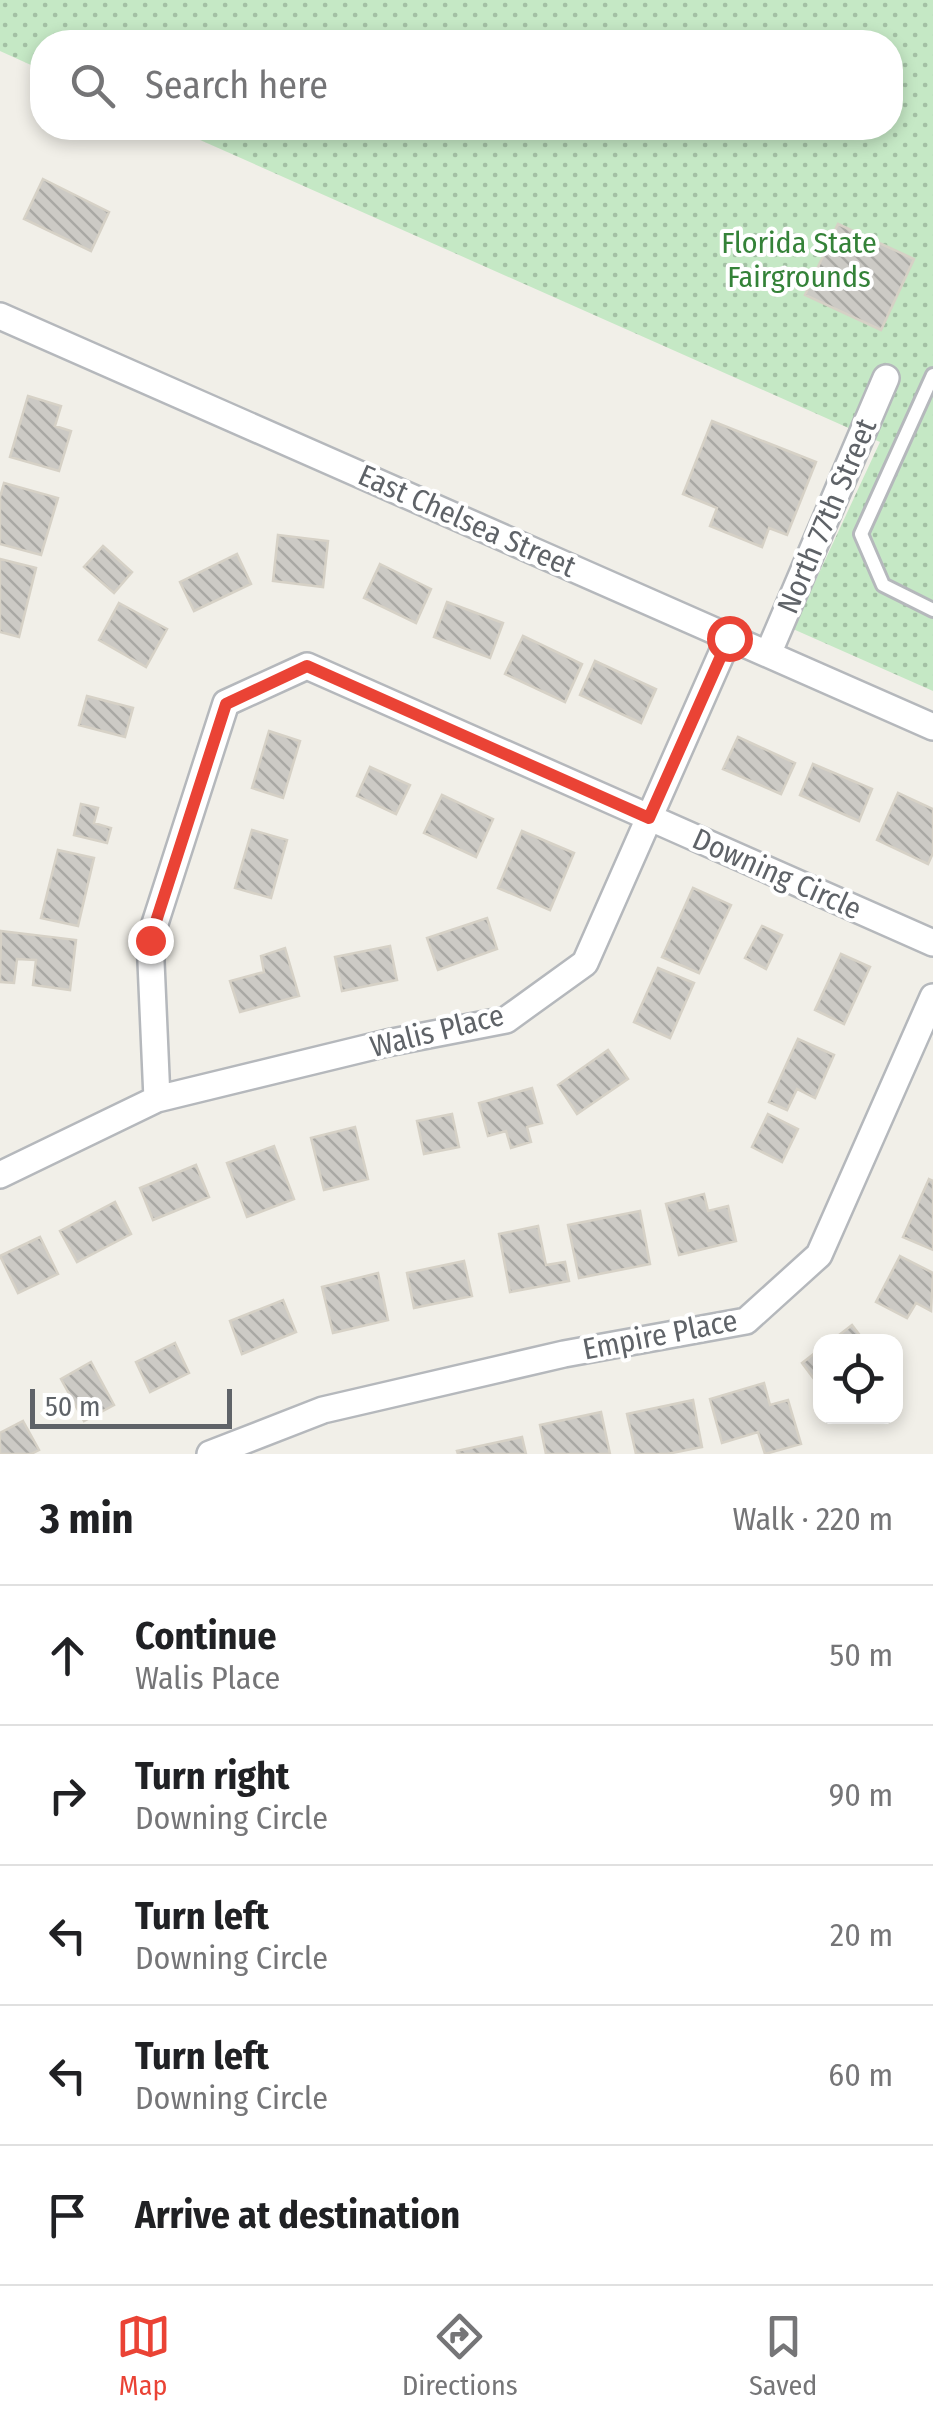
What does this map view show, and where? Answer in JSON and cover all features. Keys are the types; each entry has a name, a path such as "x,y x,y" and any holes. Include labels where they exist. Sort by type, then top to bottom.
{"street":[{"name":"East Chelsea Street","path":"0,316 933,728"},
{"name":"North 77th Street","path":"768,654 886,378"},
{"name":"Walis Place","path":"0,1175 157,1098 387,1043 506,1020 585,963 729,638"},
{"name":"Downing Circle","path":"157,1098 150,940 226,704 307,666 933,943"},
{"name":"Empire Place","path":"210,1454 323,1410 564,1354 746,1321 819,1256 933,997"}],"lane":[{"path":"933,374 861,534 883,585 933,610"}],"green space":[{"name":"Florida State Fairgrounds","path":"0,0 933,0 933,691 793,629 880,442 200,140 903,140 903,30 30,30 30,65 0,51"}],"building":[{"path":"43,179 109,212 91,251 24,219"},
{"path":"838,224 914,259 881,330 805,295"},
{"path":"28,396 61,406 55,426 71,431 59,471 10,457"},
{"path":"712,421 816,462 787,535 769,528 762,547 710,526 717,508 683,494"},
{"path":"4,483 58,498 41,555 0,544 0,497"},
{"path":"278,535 328,541 323,587 273,581"},
{"path":"103,546 132,572 114,593 84,567"},
{"path":"237,554 251,584 194,611 180,582"},
{"path":"0,559 36,568 19,637 0,632"},
{"path":"380,564 431,589 416,623 364,598"},
{"path":"447,602 503,623 490,658 434,637"},
{"path":"119,603 167,629 146,667 99,640"},
{"path":"523,636 582,664 565,702 505,674"},
{"path":"595,661 656,689 641,723 580,695"},
{"path":"87,696 133,708 125,737 79,725"},
{"path":"269,731 300,741 283,798 252,788"},
{"path":"738,737 795,763 781,794 723,769"},
{"path":"813,764 872,789 859,821 800,795"},
{"path":"370,767 410,785 396,814 357,796"},
{"path":"898,793 933,809 933,853 928,864 877,840"},
{"path":"442,795 493,819 476,857 424,833"},
{"path":"81,804 98,808 94,823 111,828 107,843 74,835"},
{"path":"252,830 287,840 271,898 235,888"},
{"path":"522,831 574,853 550,910 498,888"},
{"path":"58,850 94,858 78,926 41,918"},
{"path":"693,888 731,905 699,973 662,957"},
{"path":"487,918 497,949 438,970 427,938"},
{"path":"762,926 782,935 766,969 745,958"},
{"path":"1,931 76,940 70,990 33,985 36,960 17,959 14,983 0,982"},
{"path":"390,946 397,980 342,991 335,957"},
{"path":"285,948 299,996 240,1012 230,981 264,972 261,956"},
{"path":"841,954 870,967 844,1024 815,1010"},
{"path":"658,968 694,983 670,1038 634,1022"},
{"path":"798,1039 834,1055 815,1098 797,1089 787,1110 769,1102"},
{"path":"608,1050 628,1079 577,1114 558,1085"},
{"path":"532,1088 542,1123 527,1127 531,1142 511,1148 506,1131 488,1136 479,1103"},
{"path":"452,1114 459,1147 424,1154 417,1121"},
{"path":"768,1114 798,1129 782,1162 752,1147"},
{"path":"355,1127 368,1179 324,1190 311,1138"},
{"path":"274,1146 294,1199 247,1217 227,1163"},
{"path":"196,1165 209,1197 153,1220 140,1188"},
{"path":"929,1179 933,1181 933,1250 903,1237"},
{"path":"704,1194 708,1211 728,1206 736,1241 679,1255 666,1204"},
{"path":"115,1202 131,1234 77,1262 60,1231"},
{"path":"640,1211 650,1264 579,1278 568,1225"},
{"path":"538,1226 546,1265 565,1262 569,1281 510,1292 499,1234"},
{"path":"40,1237 58,1274 18,1293 0,1256"},
{"path":"900,1256 933,1273 931,1311 916,1303 907,1318 876,1302"},
{"path":"464,1261 472,1296 414,1308 407,1273"},
{"path":"378,1273 388,1320 333,1333 322,1287"},
{"path":"283,1300 296,1332 242,1354 230,1321"},
{"path":"852,1325 859,1334 840,1334"},
{"path":"175,1343 189,1373 150,1392 136,1362"},
{"path":"813,1354 813,1378 802,1363"},
{"path":"91,1362 114,1405 84,1421 61,1379"},
{"path":"764,1383 770,1405 788,1400 801,1444 765,1454 758,1432 722,1443 710,1399"},
{"path":"693,1400 702,1447 667,1454 636,1454 627,1414"},
{"path":"601,1412 610,1454 546,1454 540,1425"},
{"path":"23,1421 39,1450 31,1454 0,1454 0,1433"},
{"path":"522,1437 526,1454 457,1451"}],"route":[{"path":"150,940 226,704 307,666 649,818 729,638"}]}
